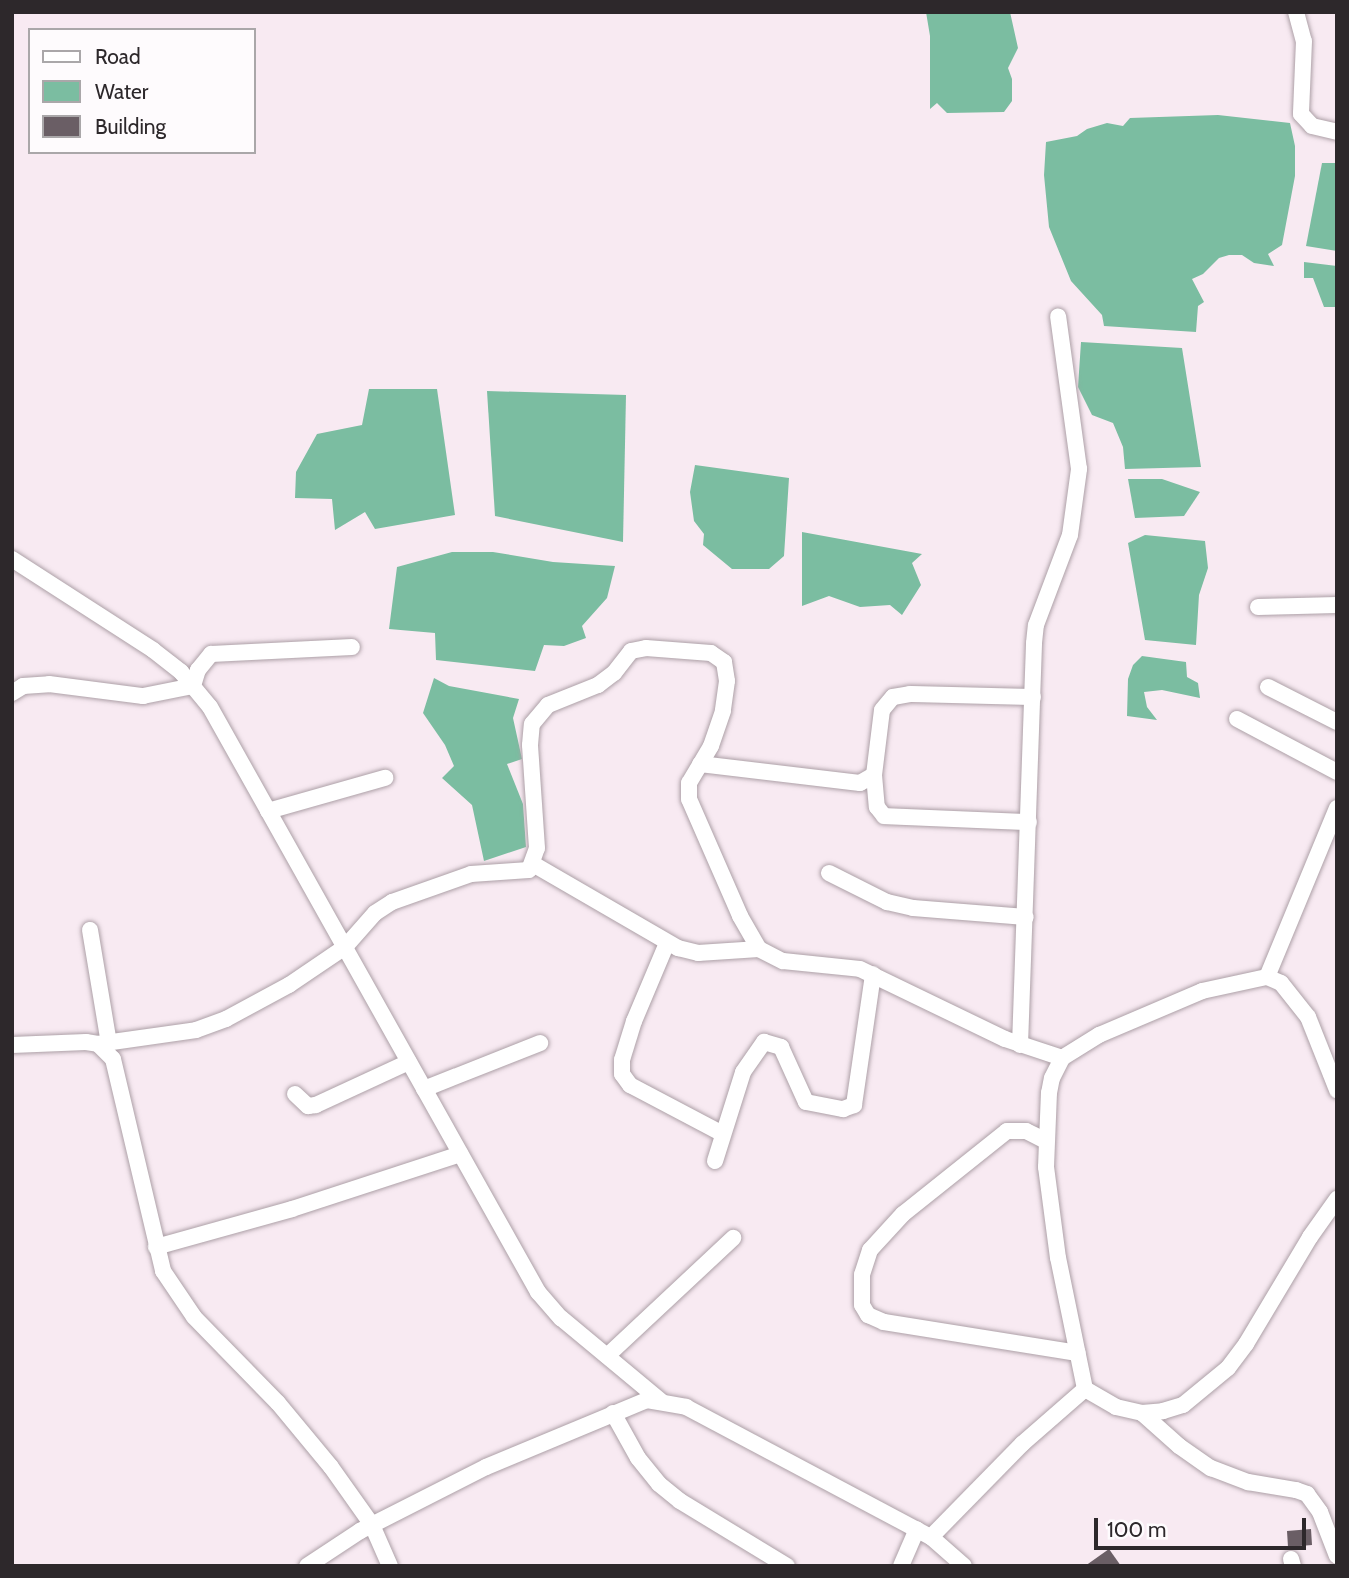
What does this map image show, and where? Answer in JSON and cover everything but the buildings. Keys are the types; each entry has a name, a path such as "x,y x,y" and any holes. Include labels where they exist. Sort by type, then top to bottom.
{"street":[{"path":"1296,12 1304,41 1301,114 1312,126 1337,132"},
{"path":"1020,1045 1036,625 1070,535 1079,478 1079,451 1058,316"},
{"path":"12,559 153,650 193,685 210,707 538,1292 561,1318 661,1401"},
{"path":"1258,607 1337,605"},
{"path":"193,685 198,670 211,654 352,648"},
{"path":"12,1045 86,1042 103,1044 196,1030 226,1019 289,985 345,947 375,912 392,902 460,877 491,872 523,872 533,864 537,848 530,745 532,724 548,705 609,678 631,651 646,648 711,653 724,663 727,681 723,711 716,735 689,783 691,808 740,916 759,949"},
{"path":"12,693 36,683 130,696 193,685"},
{"path":"1268,687 1337,722"},
{"path":"1029,822 884,816 877,807 874,775 882,710 893,698 910,694 1033,697"},
{"path":"1237,719 1337,772"},
{"path":"700,764 860,783 874,775"},
{"path":"268,811 385,778"},
{"path":"1267,977 1336,812"},
{"path":"533,864 667,943 698,953 759,949 783,961 844,966 873,974 1020,1045 1062,1058"},
{"path":"829,873 887,902 913,908 1026,917"},
{"path":"90,930 103,1044 113,1059 163,1271 194,1317 278,1403 331,1467 372,1525 390,1566"},
{"path":"667,943 634,1021 622,1060 622,1074 630,1085 723,1134"},
{"path":"715,1161 743,1072 764,1042 781,1047 806,1102 843,1109 854,1105 873,974"},
{"path":"1336,1084 1308,1017 1281,983 1267,977 1202,990 1099,1035 1062,1058 1052,1077 1046,1167 1058,1258 1085,1389 1116,1407 1142,1413 1183,1405 1228,1368 1337,1199"},
{"path":"424,1089 540,1043"},
{"path":"295,1094 308,1106 316,1105 409,1062"},
{"path":"1046,1141 1026,1131 1007,1131 903,1214 870,1251 862,1275 862,1306 868,1315 884,1322 1078,1353"},
{"path":"156,1247 292,1209 460,1154"},
{"path":"607,1356 733,1238"},
{"path":"901,1566 924,1533 1085,1389"},
{"path":"307,1566 372,1525 486,1467 647,1400 686,1408 924,1533 964,1566"},
{"path":"614,1413 638,1458 659,1484 680,1502 787,1566"},
{"path":"1142,1413 1179,1447 1211,1468 1248,1482 1307,1494 1320,1512 1337,1556"}],"water":[{"path":"926,12 1010,12 1018,48 1008,68 1012,79 1012,101 1004,112 947,113 937,103 930,109 930,36"},
{"path":"1218,115 1290,123 1295,146 1295,176 1282,245 1268,254 1274,266 1254,263 1242,255 1229,255 1219,258 1203,274 1192,279 1204,302 1198,306 1196,332 1104,326 1102,315 1071,281 1049,227 1044,175 1046,142 1077,136 1087,129 1107,123 1123,126 1130,118"},
{"path":"1322,163 1337,163 1337,251 1306,246"},
{"path":"1304,262 1337,266 1337,307 1324,307 1313,278 1304,278"},
{"path":"1081,342 1182,348 1201,467 1125,469 1123,447 1113,423 1092,415 1078,387"},
{"path":"369,389 437,389 455,515 375,529 365,512 335,530 332,499 295,498 296,472 317,434 362,425"},
{"path":"487,391 626,395 623,542 495,516"},
{"path":"695,465 789,478 784,556 769,569 732,569 703,545 704,534 694,521 690,492"},
{"path":"1128,479 1162,479 1200,492 1184,516 1135,518"},
{"path":"802,532 922,554 912,563 921,585 902,615 890,605 860,607 829,596 802,606"},
{"path":"1145,535 1205,541 1208,568 1199,595 1196,645 1145,640 1128,543"},
{"path":"452,552 493,552 553,562 615,566 607,598 582,626 586,638 564,646 544,645 535,671 436,660 435,633 389,629 397,567"},
{"path":"1142,656 1186,662 1187,677 1198,683 1200,698 1162,690 1144,692 1147,707 1157,720 1127,716 1128,679 1133,665"},
{"path":"434,678 449,686 519,699 513,718 522,759 507,764 523,804 526,847 484,861 472,805 442,778 454,766 445,745 423,713"}]}
